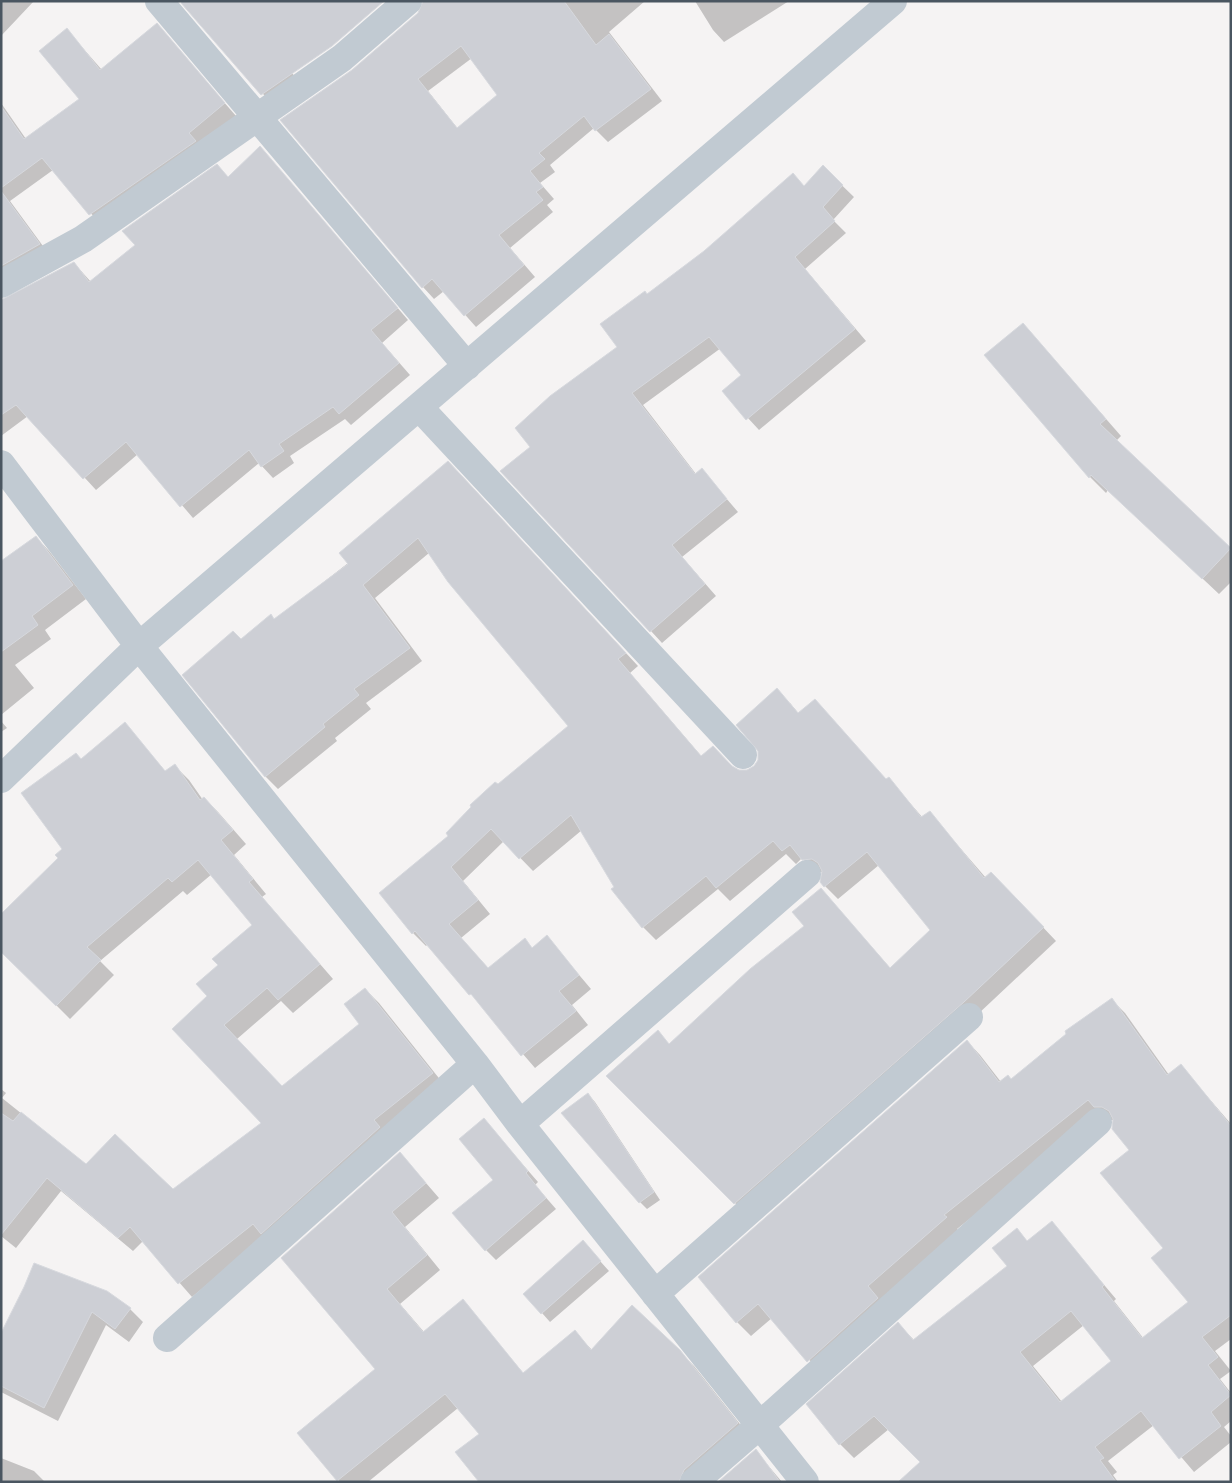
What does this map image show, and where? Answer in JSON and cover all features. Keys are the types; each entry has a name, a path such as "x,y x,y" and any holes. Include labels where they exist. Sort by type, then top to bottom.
{"street":[{"path":"159,1 467,366"},
{"path":"1,284 83,238 342,58 408,1"},
{"path":"1,779 139,646 893,1"},
{"path":"419,407 743,755"},
{"path":"1,464 139,646 476,1064 520,1124 805,1482"},
{"path":"520,1124 808,874"},
{"path":"656,1294 969,1017"},
{"path":"167,1338 476,1064"},
{"path":"694,1482 760,1426 1098,1122"}],"building":[{"path":"183,1 384,1 332,46 261,95 181,3"},
{"path":"423,1 564,1 596,45 609,34 651,89 595,131 584,116 539,153 545,159 530,171 543,187 536,192 543,200 499,235 524,265 464,316 432,279 422,288 280,120 352,70 418,13","holes":["461,46 497,95 457,128 418,79"]},
{"path":"157,23 225,103 189,133 196,141 89,215 42,158 1,188 1,106 24,139 79,99 39,51 67,28 100,70"},
{"path":"260,146 398,308 371,330 399,363 339,414 333,407 279,444 284,451 261,467 249,450 180,507 126,442 83,479 16,405 1,415 1,300 74,262 89,282 135,245 122,231 217,164 228,177"},
{"path":"823,165 843,185 823,207 835,221 795,257 855,329 746,420 722,391 741,375 709,337 632,393 695,474 702,468 727,499 672,545 705,584 650,632 500,471 530,447 515,428 550,396 617,347 600,324 645,291 647,294 704,251 793,173 804,186"},
{"path":"1,191 40,244 1,266"},
{"path":"1023,323 1106,419 1100,424 1231,548 1202,579 1091,475 1089,478 984,355"},
{"path":"448,461 626,653 618,659 701,756 713,746 732,766 739,770 747,770 754,766 758,760 758,751 736,725 777,688 798,713 815,699 886,779 889,777 921,817 930,811 984,878 991,872 1044,927 964,1002 734,1204 606,1076 658,1030 669,1044 750,969 804,926 792,912 821,888 890,968 930,930 867,852 824,887 820,882 822,871 818,863 812,859 802,860 790,845 782,851 773,841 716,888 706,876 642,928 611,889 614,887 571,815 519,859 491,829 451,867 478,900 449,924 488,968 525,938 532,948 547,935 579,975 559,991 576,1011 521,1056 471,994 469,995 415,931 412,934 379,893 448,836 446,833 471,807 470,805 495,782 498,784 568,726 448,582 418,538 363,585 410,648 354,689 359,695 323,724 325,727 265,777 182,675 233,631 241,639 271,614 274,619 348,564 339,553"},
{"path":"36,536 73,585 32,616 38,625 1,652 1,561"},
{"path":"125,722 165,771 175,764 200,800 204,797 233,830 221,840 253,879 249,882 320,964 278,1000 267,988 224,1025 282,1086 359,1024 344,1004 365,988 433,1073 374,1120 380,1127 261,1234 253,1224 178,1284 130,1227 118,1238 47,1178 1,1235 1,1113 13,1121 21,1112 86,1164 115,1134 173,1189 261,1123 172,1029 207,996 196,984 218,965 212,959 252,925 198,860 172,882 168,878 87,947 101,960 56,1006 1,952 1,914 58,858 55,855 62,849 21,793 76,753 81,759"},
{"path":"1112,998 1167,1075 1181,1064 1231,1126 1231,1315 1202,1337 1218,1357 1208,1365 1231,1395 1211,1412 1221,1426 1179,1459 1141,1411 1095,1447 1104,1458 1100,1460 1116,1482 898,1482 920,1462 874,1416 839,1445 806,1404 898,1322 913,1340 1007,1266 992,1248 1017,1228 1027,1241 1052,1221 1104,1285 1102,1287 1142,1338 1188,1302 1151,1258 1163,1248 1100,1173 1129,1150 1112,1129 1113,1119 1109,1111 1102,1107 1094,1107 1088,1100 944,1215 947,1217 868,1286 878,1298 807,1362 758,1304 736,1323 698,1277 967,1040 999,1082 1008,1075 1011,1079 1066,1034 1065,1031","holes":["1071,1311 1111,1361 1060,1402 1020,1352"]},
{"path":"588,1093 654,1192 639,1203 561,1113"},
{"path":"484,1118 528,1171 526,1173 546,1198 485,1251 452,1213 493,1180 459,1139"},
{"path":"400,1152 426,1183 392,1212 427,1255 387,1289 423,1332 463,1299 523,1373 575,1330 591,1350 632,1305 680,1350 738,1423 684,1470 679,1482 479,1482 455,1452 479,1434 445,1394 337,1481 297,1433 375,1369 281,1258"},
{"path":"583,1240 601,1261 541,1314 523,1294"},
{"path":"34,1263 107,1291 131,1308 115,1329 92,1312 44,1408 1,1386 1,1333"},
{"path":"756,1449 780,1482 718,1482"}]}
